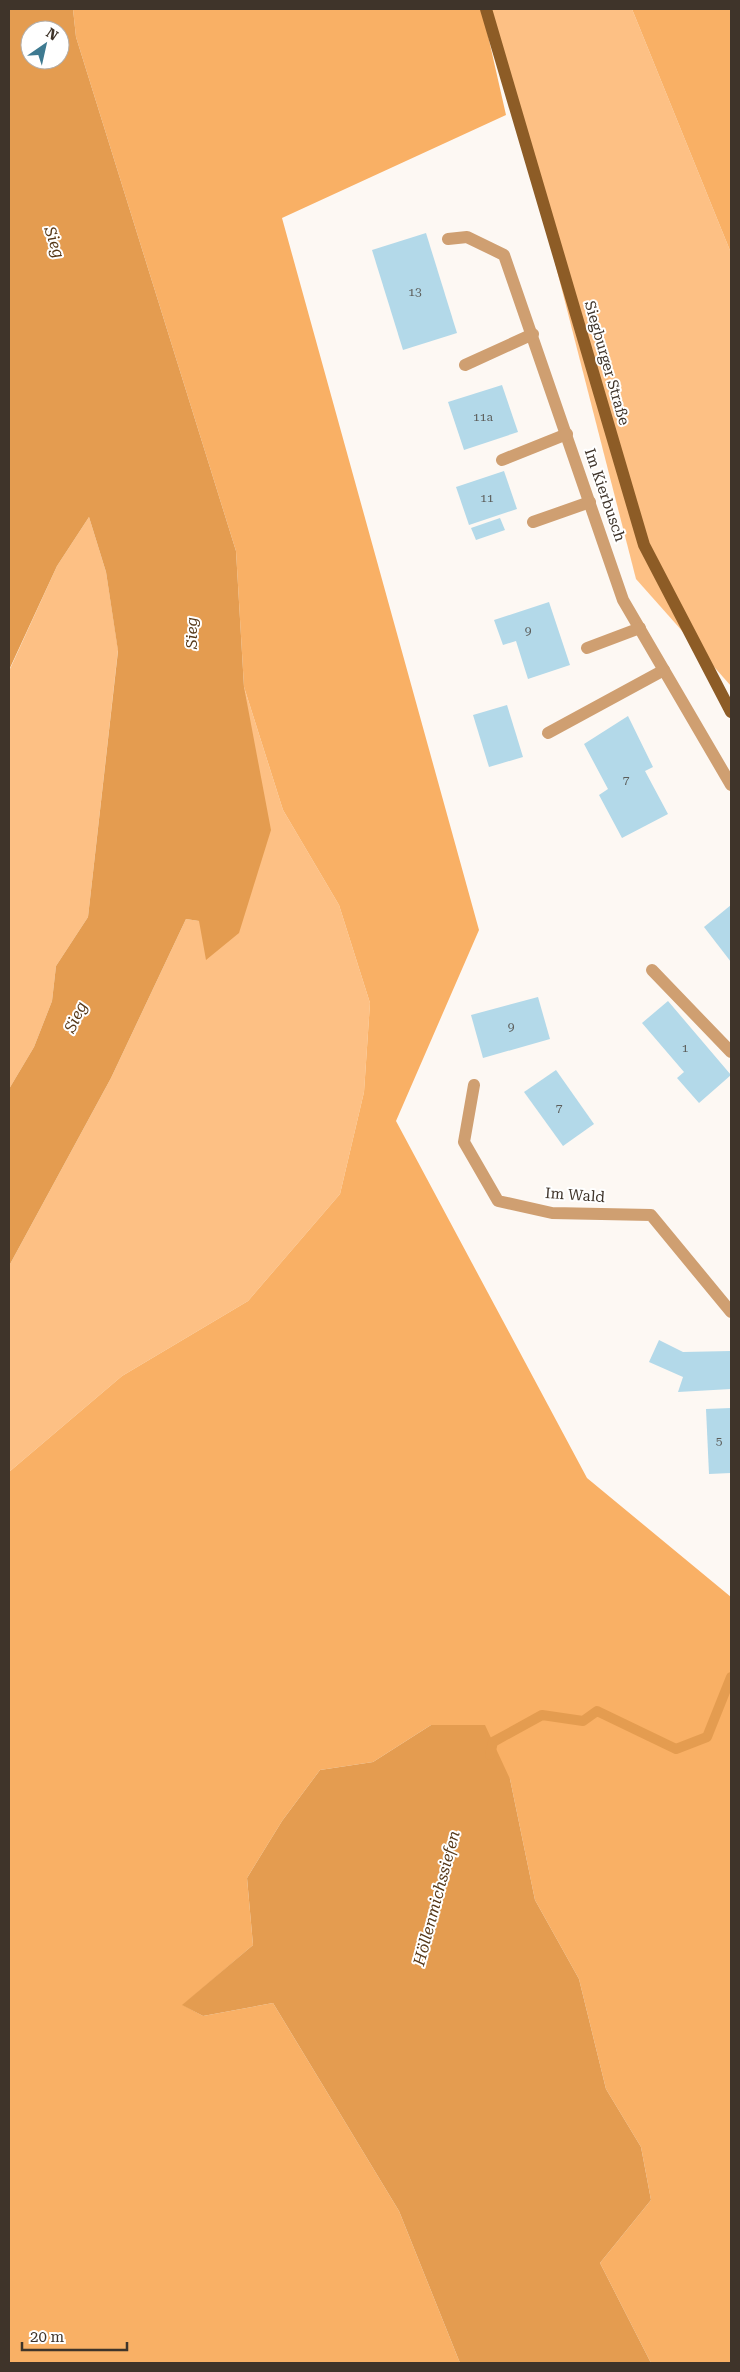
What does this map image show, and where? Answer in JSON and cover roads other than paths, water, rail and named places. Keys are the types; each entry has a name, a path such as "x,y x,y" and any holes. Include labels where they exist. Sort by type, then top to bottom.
{"main road":[{"name":"Siegburger Straße","path":"486,9 644,545 731,712"}],"street":[{"name":"Im Kierbusch","path":"448,239 467,237 504,255 533,334 623,600 731,785"},
{"path":"465,365 533,334"},
{"path":"502,460 566,434"},
{"path":"532,522 590,502"},
{"path":"586,648 640,628"},
{"path":"548,733 664,670"},
{"path":"652,970 731,1052"},
{"name":"Im Wald","path":"474,1085 464,1142 498,1201 552,1213 650,1215 731,1312"}],"water":[{"name":"Sieg","path":"9,9 73,9 76,37 236,551 244,687 271,830 239,933 206,960 199,921 186,919 111,1078 9,1266 9,1089 34,1047 52,1001 56,966 88,917 118,651 106,572 89,517 57,566 9,670"},
{"path":"431,1725 485,1725 510,1779 535,1900 579,1979 606,2089 641,2147 651,2200 600,2263 651,2363 460,2363 399,2211 273,2003 203,2016 182,2005 253,1945 247,1878 282,1821 320,1770 373,1762"}],"waterway":[{"name":"Höllenmichssiefen","path":"490,1755 493,1742 542,1715 583,1721 597,1711 676,1749 707,1737 731,1677"}]}
